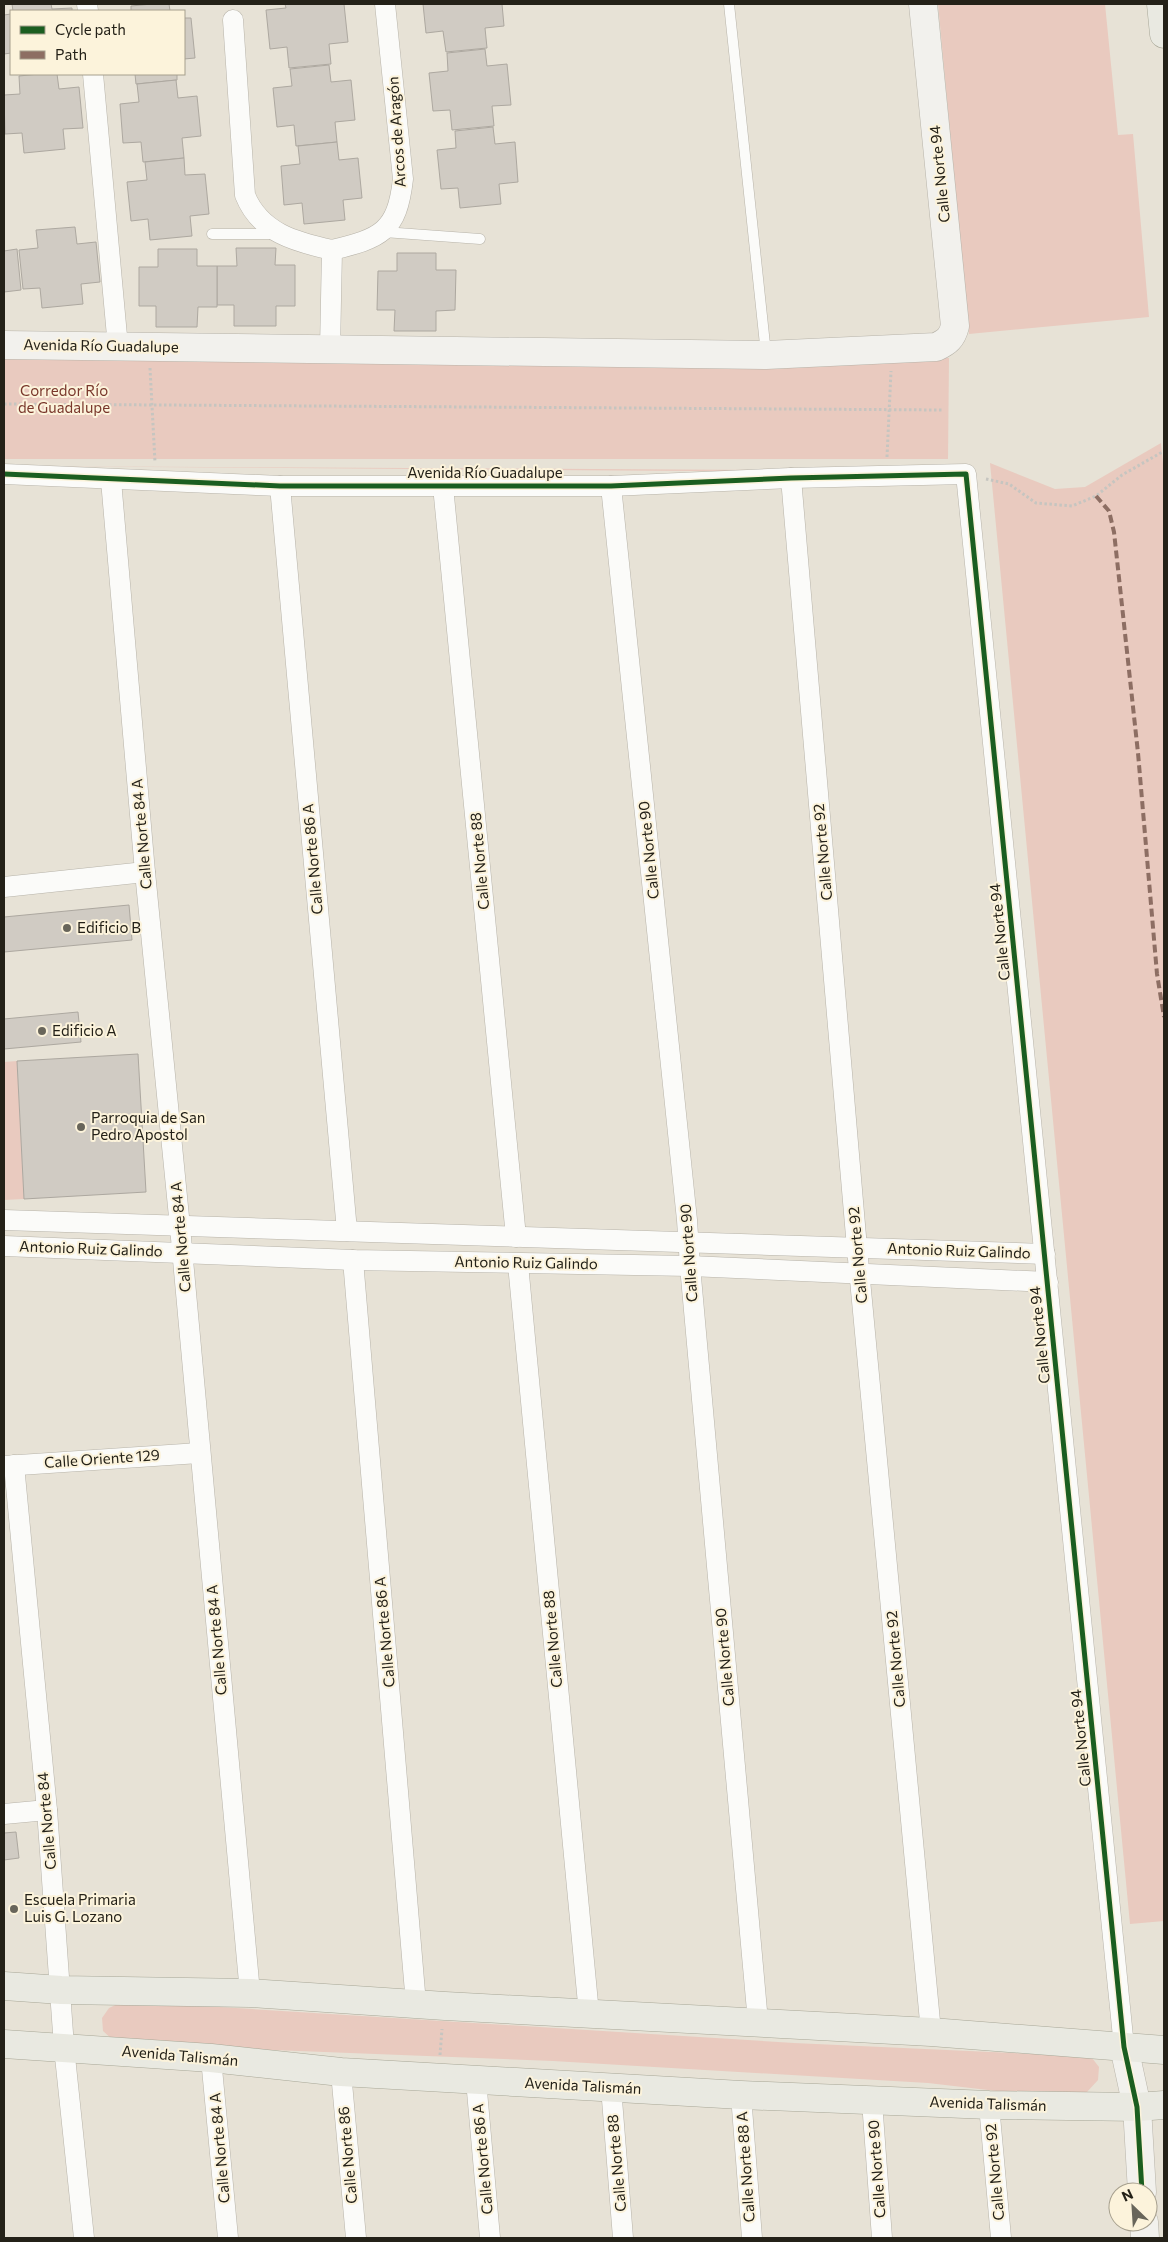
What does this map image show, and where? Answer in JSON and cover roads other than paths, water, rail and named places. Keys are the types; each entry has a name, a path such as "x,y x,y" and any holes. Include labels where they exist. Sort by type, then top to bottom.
{"main road":[{"path":"1161,4 1164,34"},
{"path":"4,1986 61,1990 250,1993 445,2006 931,2032 1164,2050"},
{"name":"Avenida Talismán","path":"4,2044 64,2046 211,2058 341,2072 741,2095 989,2105 1137,2107 1164,2105"}],"street":[{"name":"Arcos de Aragón","path":"384,232 400,205 403,179 385,4"},
{"name":"Calle Norte 94","path":"922,4 955,326 952,335 946,342"},
{"path":"233,20 245,195 257,217 280,234 308,245 332,250 364,242 384,232"},
{"path":"93,75 118,347"},
{"path":"330,350 332,250"},
{"name":"Avenida Río Guadalupe","path":"4,345 766,355 925,349 946,342"},
{"name":"Avenida Río Guadalupe","path":"4,474 280,486 611,486 791,478 966,474"},
{"name":"Calle Norte 94","path":"966,474 1124,2047 1137,2107 1141,2182"},
{"name":"Calle Norte 92","path":"791,478 857,1248 931,2032"},
{"name":"Calle Norte 84 A","path":"111,480 145,872 183,1253 250,1993"},
{"name":"Calle Norte 86 A","path":"280,486 347,1231"},
{"name":"Calle Norte 88","path":"443,486 516,1237"},
{"name":"Calle Norte 90","path":"611,486 686,1210 687,1241 758,2022"},
{"path":"4,887 145,872"},
{"name":"Antonio Ruiz Galindo","path":"4,1220 1045,1254"},
{"name":"Antonio Ruiz Galindo","path":"4,1246 353,1260 690,1266 1048,1282"},
{"name":"Calle Norte 86 A","path":"353,1260 416,2004"},
{"name":"Calle Norte 88","path":"518,1264 589,2014"},
{"name":"Calle Oriente 129","path":"9,1465 200,1453"},
{"name":"Calle Norte 84","path":"9,1465 46,1810 64,2046 84,2238"},
{"path":"4,1814 46,1810"},
{"name":"Calle Norte 84 A","path":"211,2058 228,2238"},
{"name":"Calle Norte 86","path":"341,2072 356,2238"},
{"name":"Calle Norte 86 A","path":"476,2080 490,2238"},
{"name":"Calle Norte 88","path":"611,2087 623,2238"},
{"name":"Calle Norte 88 A","path":"741,2095 752,2238"},
{"name":"Calle Norte 90","path":"872,2100 882,2238"},
{"name":"Calle Norte 92","path":"989,2105 1001,2238"}],"lane":[{"path":"729,4 766,355"},
{"path":"384,232 480,239"},
{"path":"212,234 280,234"}],"place":[{"name":"Edificio B","path":"67,928"},
{"name":"Edificio A","path":"42,1031"},
{"name":"Parroquia de San Pedro Apostol","path":"81,1127"},
{"name":"Escuela Primaria Luis G. Lozano","path":"14,1909"}],"park label":[{"name":"Corredor Río de Guadalupe","path":"64,400"}]}
